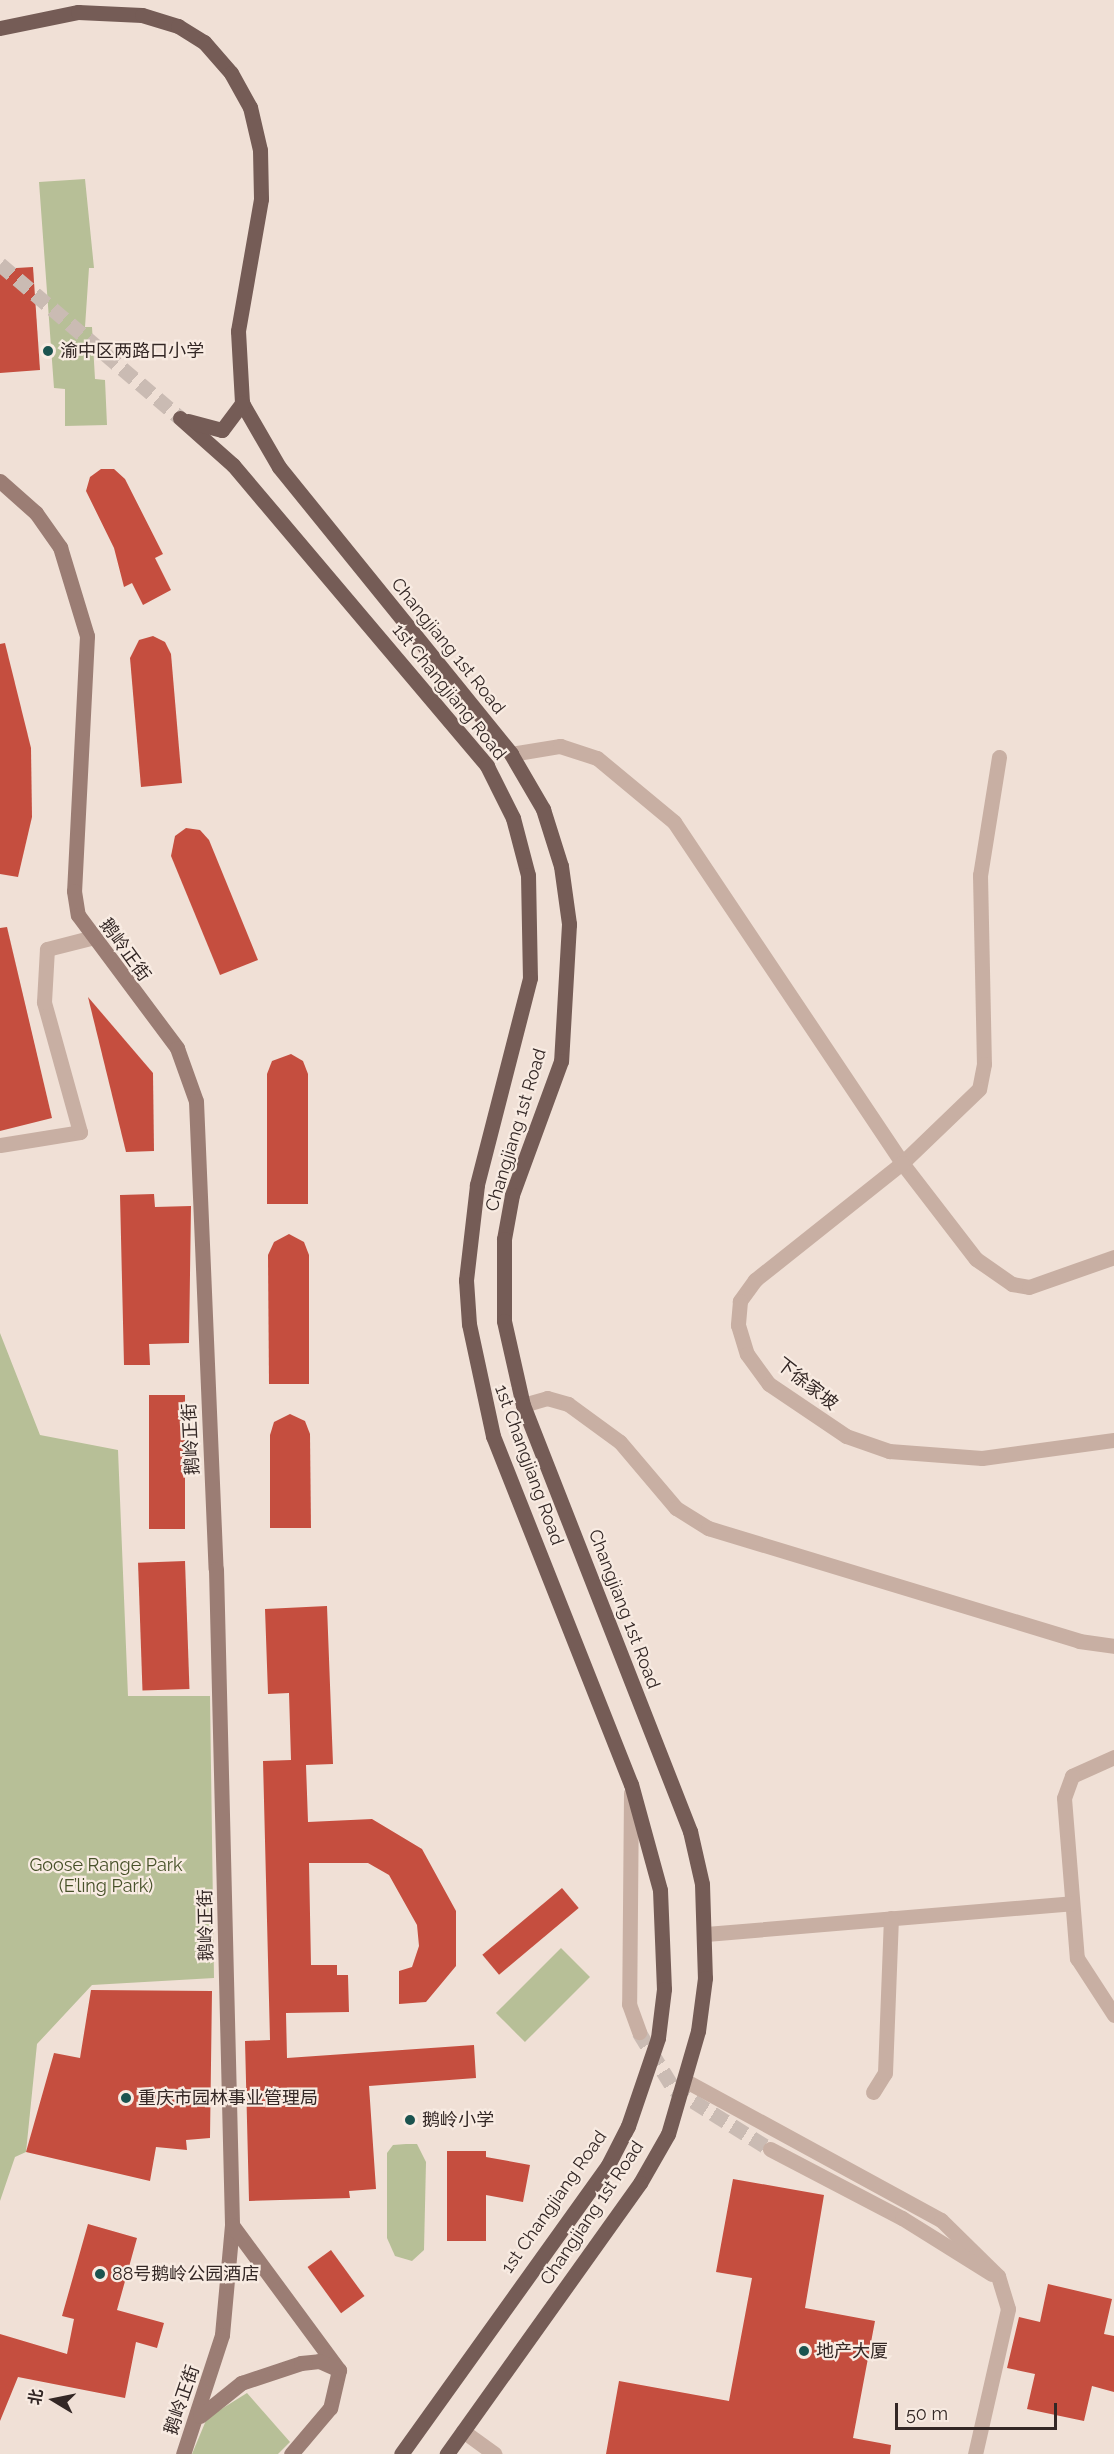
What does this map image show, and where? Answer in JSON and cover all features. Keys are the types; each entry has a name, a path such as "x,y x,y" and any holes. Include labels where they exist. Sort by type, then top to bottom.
{"main road":[{"name":"Changjiang 1st Road","path":"0,28 78,12 142,15 178,26 204,42 231,73 250,107 260,150 261,199 238,331 242,403 279,467 511,754 543,809 561,866 569,924 561,1061 512,1195 504,1239 504,1321 523,1406 690,1831 706,1934 698,2031 686,2080 668,2134 640,2183 447,2454"},
{"name":"1st Changjiang Road","path":"242,403 238,416 222,430 180,418 233,465 487,766 513,818 528,875 530,978 475,1195 466,1280 469,1324 493,1436 632,1784 649,1837 664,1934 664,1989 646,2083 608,2165 401,2454"}],"street":[{"name":"鹅岭正街","path":"0,481 36,513 60,547 87,636 74,891 90,938 177,1048 196,1101 216,1569 232,2225 222,2335 199,2417 183,2454"},
{"path":"511,754 560,746 597,758 674,822 902,1163 976,1258 1012,1284 1029,1287 1114,1257"},
{"name":"下徐家坡","path":"999,757 980,875 984,1064 979,1089 902,1163 755,1280 740,1301 738,1325 752,1362 770,1384 811,1415 889,1451 982,1458 1114,1440"},
{"path":"0,1145 80,1132 44,1002 47,949 90,938"},
{"path":"523,1406 547,1398 568,1404 620,1442 676,1508 708,1528 1079,1641 1114,1646"},
{"path":"1114,1757 1072,1776 1064,1798 1077,1958 1114,2015"},
{"path":"632,1784 629,2004 639,2032"},
{"path":"706,1934 1072,1903"},
{"path":"873,2092 885,2073 891,1918"},
{"path":"686,2080 913,2203 964,2238 998,2276 1008,2309 975,2454"},
{"path":"770,2149 902,2218 998,2276"},
{"path":"232,2225 339,2370 330,2408 291,2454"},
{"path":"199,2417 240,2383 301,2363 319,2361 339,2370"},
{"path":"463,2431 495,2454"}],"green space":[{"path":"85,179 94,268 89,268 85,327 92,327 95,379 105,380 107,425 65,426 65,389 54,388 39,182"},
{"name":"Goose Range Park (E’ling Park)","path":"0,1333 40,1435 118,1450 128,1696 210,1696 214,1978 92,1985 37,2044 26,2152 15,2157 0,2201"},
{"path":"561,1948 590,1977 525,2042 496,2013"},
{"path":"417,2144 426,2162 424,2250 412,2261 395,2256 387,2238 387,2153 393,2145"},
{"path":"247,2393 290,2442 278,2454 192,2454 207,2418"}],"building":[{"path":"33,267 40,370 0,373 0,269"},
{"path":"101,469 114,469 125,479 163,554 155,558 171,590 143,605 132,583 124,587 114,548 86,491 90,477"},
{"path":"153,636 165,642 171,654 182,783 141,787 130,658 139,640"},
{"path":"5,643 31,748 32,817 18,877 0,874 0,644"},
{"path":"186,828 200,830 209,840 258,960 220,975 171,856 175,836"},
{"path":"7,927 52,1118 0,1131 0,928"},
{"path":"88,997 153,1073 154,1151 126,1152"},
{"path":"291,1054 303,1061 308,1074 308,1204 267,1204 267,1074 272,1061"},
{"path":"154,1194 155,1207 191,1206 189,1343 149,1344 150,1365 124,1365 120,1195"},
{"path":"289,1234 304,1242 309,1255 309,1384 269,1384 268,1255 274,1242"},
{"path":"149,1395 185,1395 185,1529 149,1529"},
{"path":"290,1414 305,1421 310,1434 311,1528 270,1528 270,1435 274,1422"},
{"path":"185,1561 189,1689 142,1691 138,1563"},
{"path":"327,1606 333,1764 306,1765 308,1822 372,1819 422,1849 456,1911 456,1966 426,2002 399,2004 399,1971 412,1967 419,1946 417,1925 389,1875 368,1863 309,1863 311,1965 337,1965 337,1975 348,1975 349,2012 286,2013 287,2058 474,2045 476,2078 369,2086 376,2189 349,2191 350,2198 249,2201 245,2041 270,2040 263,1761 291,1760 289,1693 268,1694 265,1609"},
{"path":"562,1888 579,1908 499,1975 482,1955"},
{"name":"重庆市园林事业管理局","path":"91,1990 212,1991 210,2138 186,2140 187,2150 156,2147 150,2181 26,2152 54,2053 80,2058"},
{"path":"447,2151 486,2151 486,2157 530,2165 523,2202 486,2195 486,2241 447,2241"},
{"name":"地产大厦","path":"733,2179 824,2195 805,2308 875,2321 853,2438 891,2445 890,2454 606,2454 619,2381 729,2401 752,2278 716,2272"},
{"path":"88,2224 137,2238 117,2310 164,2323 157,2348 136,2342 125,2398 18,2377 0,2421 0,2334 67,2354 74,2319 62,2316"},
{"path":"331,2250 365,2296 341,2313 308,2267"},
{"path":"1048,2284 1112,2299 1104,2334 1114,2336 1114,2392 1092,2386 1084,2421 1027,2409 1035,2374 1007,2368 1019,2317 1040,2322"}],"tunnel":[{"path":"0,264 180,418"},
{"path":"639,2032 674,2089 770,2149"}],"place":[{"name":"渝中区两路口小学","path":"48,351"},
{"name":"重庆市园林事业管理局","path":"126,2098"},
{"name":"鹅岭小学","path":"410,2120"},
{"name":"88号鹅岭公园酒店","path":"100,2274"},
{"name":"地产大厦","path":"804,2351"}]}
